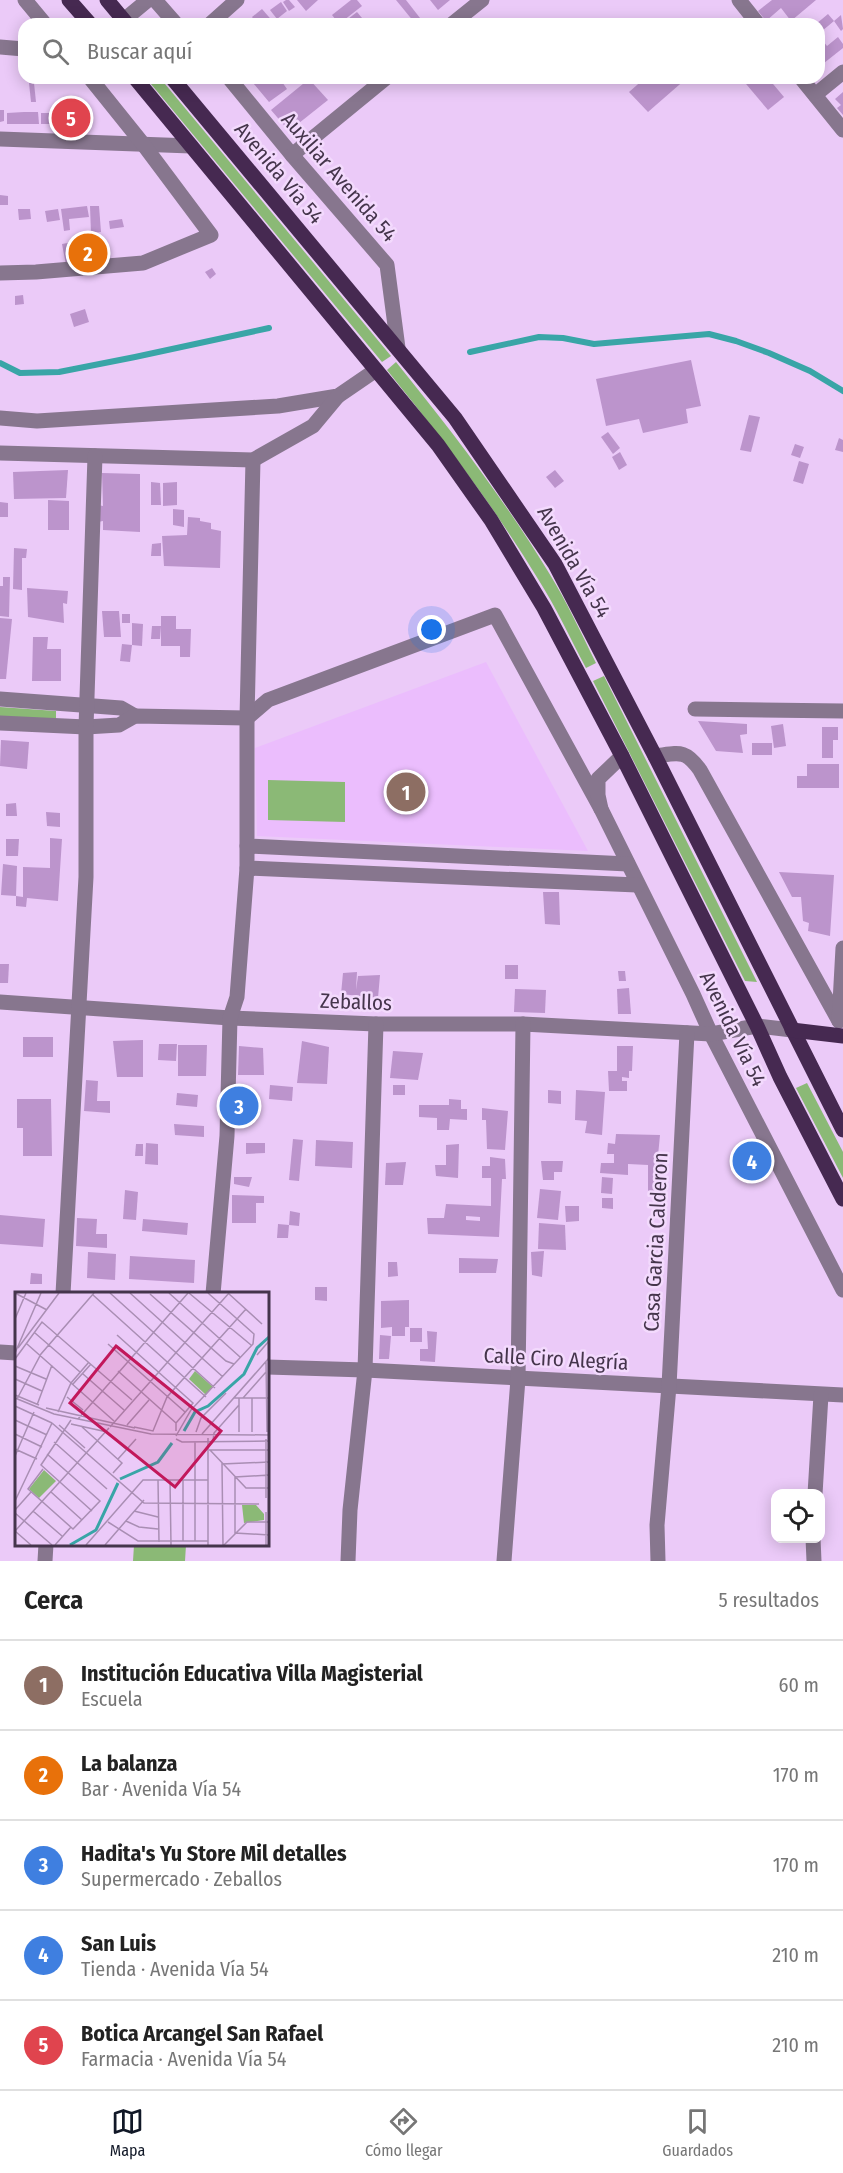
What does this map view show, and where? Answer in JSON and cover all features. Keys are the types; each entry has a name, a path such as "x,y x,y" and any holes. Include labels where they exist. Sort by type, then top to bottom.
{"main road":[{"path":"69,0 85,18"},
{"path":"107,0 120,18"},
{"name":"Avenida Vía 54","path":"140,84 438,445 491,520 544,608 622,756 757,1026 780,1077 843,1199"},
{"name":"Avenida Vía 54","path":"177,84 455,418 555,564 655,756 843,1130"},
{"path":"792,1030 842,1029"}],"street":[{"path":"25,0 40,18"},
{"path":"128,18 148,0"},
{"path":"155,0 171,18"},
{"path":"217,18 237,0"},
{"path":"460,18 482,0"},
{"path":"739,0 753,18"},
{"path":"0,47 18,48"},
{"path":"815,96 843,72"},
{"path":"0,273 143,263 211,235 95,84"},
{"name":"Auxiliar Avenida 54","path":"234,84 387,265 398,348"},
{"path":"292,155 379,84"},
{"path":"806,84 843,130"},
{"path":"0,139 191,146"},
{"path":"0,453 254,460 313,426 338,396 376,370"},
{"path":"0,418 36,420 278,406 338,396"},
{"path":"63,1292 86,877 86,727 95,456"},
{"path":"213,1292 226,1136 230,1018 237,997 247,868 247,718 254,460"},
{"path":"0,699 121,708 135,716 247,718 268,700 495,615 601,809"},
{"path":"695,710 843,711"},
{"path":"0,723 86,727 119,725 135,716"},
{"path":"655,756 679,753 691,758 700,770 842,1029"},
{"name":"Avenida Vía 54","path":"622,756 598,779 601,809 711,1034 843,1290"},
{"path":"247,846 628,864"},
{"path":"247,868 637,885"},
{"path":"842,1029 843,948"},
{"name":"Zeballos","path":"0,1002 230,1018 376,1024 523,1024 711,1034 757,1026 792,1030"},
{"path":"348,1561 350,1510 365,1370 376,1024"},
{"path":"504,1561 518,1378 523,1024"},
{"name":"Casa Garcia Calderon","path":"658,1561 657,1525 669,1386 687,1033"},
{"path":"0,1352 15,1353"},
{"name":"Calle Ciro Alegría","path":"268,1367 843,1395"},
{"path":"815,1489 821,1395"},
{"path":"813,1543 814,1561"},
{"path":"45,1561 46,1546"}],"shaded area":[{"path":"486,662 588,851 257,836 255,748"}],"green space":[{"path":"151,84 165,84 391,356 382,362"},
{"path":"396,362 457,439 532,545 556,584 596,663 586,668 545,590 485,498 387,370"},
{"path":"604,676 757,982 745,981 593,681"},
{"path":"0,707 56,711 56,720 0,716"},
{"path":"268,780 345,782 345,822 268,820"},
{"path":"807,1083 843,1152 843,1178 796,1088"},
{"path":"134,1546 186,1546 185,1561 133,1561"}],"building":[{"path":"289,0 295,7 289,11 283,2"},
{"path":"297,0 318,0 306,11"},
{"path":"351,0 357,0 362,6 347,18 334,18 332,15"},
{"path":"396,0 406,0 420,18 411,18"},
{"path":"430,0 450,0 438,10"},
{"path":"772,0 816,0 795,18 789,18 781,8 769,18 764,18 758,11"},
{"path":"281,2 287,11 276,18 270,10"},
{"path":"262,9 270,18 253,18"},
{"path":"357,12 362,18 349,18"},
{"path":"828,14 834,21 825,28 823,18"},
{"path":"841,15 843,29 841,31 834,21"},
{"path":"838,37 843,48 825,62 825,44 827,46"},
{"path":"29,84 34,84 36,102 31,102"},
{"path":"254,84 284,84 287,89 269,102"},
{"path":"303,84 314,84 328,100 289,131 271,110"},
{"path":"638,84 680,84 648,112 629,92"},
{"path":"746,84 773,84 784,97 768,110"},
{"path":"843,92 843,115 837,108 841,105 835,99"},
{"path":"0,110 4,110 4,121 0,122"},
{"path":"38,112 39,124 7,124 7,113"},
{"path":"41,113 52,113 52,124 41,124"},
{"path":"0,195 8,196 8,205 0,205"},
{"path":"87,206 89,217 69,219 70,230 64,231 61,209"},
{"path":"90,206 99,206 101,232 91,233"},
{"path":"18,209 30,209 31,219 19,220"},
{"path":"58,209 60,220 47,222 45,211"},
{"path":"122,219 124,227 110,229 109,221"},
{"path":"73,242 77,263 66,265 62,244"},
{"path":"212,268 216,274 210,279 205,272"},
{"path":"23,295 24,304 15,305 15,296"},
{"path":"85,309 89,322 74,327 70,314"},
{"path":"691,360 701,406 686,409 688,423 643,433 639,419 606,426 596,379"},
{"path":"749,415 760,417 751,452 740,450"},
{"path":"608,432 620,448 613,454 601,437"},
{"path":"839,438 843,440 843,452 835,450"},
{"path":"795,444 804,447 800,458 791,455"},
{"path":"620,452 627,465 619,470 612,457"},
{"path":"799,461 809,464 803,484 793,481"},
{"path":"68,470 66,498 14,499 13,472"},
{"path":"555,470 564,481 555,488 546,477"},
{"path":"102,473 140,474 140,532 103,530 103,521 98,522 98,505 103,506"},
{"path":"151,482 160,483 161,505 151,505"},
{"path":"177,482 177,505 163,506 163,483"},
{"path":"48,500 69,501 69,530 48,530"},
{"path":"0,502 8,503 8,517 0,517"},
{"path":"173,509 184,510 184,527 173,525"},
{"path":"188,517 200,518 200,521 211,523 211,529 221,531 220,568 164,566 162,536 187,535"},
{"path":"161,543 161,556 151,556 152,544"},
{"path":"14,548 27,549 26,558 22,558 22,590 13,589"},
{"path":"3,577 10,577 9,617 0,616 0,586 3,586"},
{"path":"27,588 68,591 67,604 63,603 64,623 28,617"},
{"path":"102,611 119,611 121,637 104,637"},
{"path":"122,614 130,614 130,623 122,623"},
{"path":"161,616 176,616 176,629 191,629 190,657 180,657 180,646 161,646"},
{"path":"0,618 12,619 6,679 0,679"},
{"path":"132,623 143,624 142,646 132,645"},
{"path":"152,626 161,626 160,639 151,639"},
{"path":"33,637 48,637 47,649 61,649 61,681 32,681"},
{"path":"122,644 132,645 130,662 120,661"},
{"path":"698,721 747,724 747,734 740,735 743,753 716,751"},
{"path":"783,724 786,746 774,748 771,726"},
{"path":"822,727 838,727 838,740 833,740 833,758 822,758"},
{"path":"1,740 29,742 27,769 0,766"},
{"path":"752,743 772,743 772,755 752,755"},
{"path":"807,764 839,764 839,788 797,788 797,776 807,776"},
{"path":"16,803 17,816 6,816 6,804"},
{"path":"46,812 60,813 60,827 47,826"},
{"path":"50,838 62,839 58,901 27,898 26,907 16,906 16,896 23,897 23,867 50,868"},
{"path":"6,839 19,839 18,856 6,856"},
{"path":"3,864 17,866 16,896 1,895"},
{"path":"779,872 834,875 830,936 808,931 809,923 803,921 801,897 792,897"},
{"path":"543,892 559,892 560,925 545,924"},
{"path":"0,964 9,964 8,983 0,983"},
{"path":"505,965 518,965 518,979 505,979"},
{"path":"618,971 625,971 626,981 619,981"},
{"path":"357,972 356,990 358,976 380,975 378,998 341,994 343,973"},
{"path":"629,988 631,1014 618,1014 617,989"},
{"path":"515,989 546,990 545,1013 514,1012"},
{"path":"23,1037 53,1037 53,1057 23,1057"},
{"path":"143,1040 143,1077 117,1077 113,1041"},
{"path":"302,1041 329,1047 327,1084 297,1083"},
{"path":"159,1044 177,1044 176,1061 158,1060"},
{"path":"178,1045 207,1045 206,1076 178,1076"},
{"path":"239,1046 263,1048 264,1075 238,1075"},
{"path":"617,1046 633,1046 632,1071 629,1071 629,1078 622,1077 622,1081 627,1081 627,1091 609,1091 608,1071 617,1071"},
{"path":"393,1051 423,1053 418,1080 390,1078"},
{"path":"86,1080 98,1081 97,1101 110,1101 110,1113 84,1111"},
{"path":"270,1085 293,1087 292,1101 269,1099"},
{"path":"393,1085 405,1085 405,1095 393,1095"},
{"path":"548,1090 561,1091 561,1104 548,1103"},
{"path":"576,1090 605,1092 602,1135 585,1133 587,1121 575,1120"},
{"path":"177,1093 198,1095 197,1107 176,1105"},
{"path":"17,1099 51,1099 52,1156 23,1156 23,1128 17,1128"},
{"path":"449,1099 461,1100 461,1109 467,1109 467,1120 450,1119 449,1130 437,1130 437,1118 419,1117 419,1105 449,1105"},
{"path":"482,1108 508,1111 505,1150 487,1149 486,1120 482,1120"},
{"path":"174,1124 204,1126 204,1137 175,1135"},
{"path":"616,1134 660,1135 657,1166 658,1196 648,1194 648,1165 628,1164 628,1175 600,1173 601,1163 614,1163 614,1154 607,1154 608,1143 615,1144"},
{"path":"293,1139 303,1140 299,1181 289,1180"},
{"path":"316,1140 353,1142 352,1168 315,1166"},
{"path":"146,1143 158,1144 158,1165 145,1164"},
{"path":"246,1143 265,1143 265,1153 246,1154"},
{"path":"136,1144 143,1144 143,1156 135,1156"},
{"path":"459,1144 458,1178 436,1176 435,1165 446,1165 446,1145"},
{"path":"490,1157 505,1159 506,1179 502,1179 499,1237 428,1234 427,1218 444,1218 446,1204 491,1206 491,1178 482,1178 482,1166 490,1166","holes":["466,1216 480,1217 480,1221 466,1220"]},
{"path":"541,1161 563,1161 562,1172 554,1172 554,1180 543,1180"},
{"path":"406,1162 403,1185 385,1185 386,1163"},
{"path":"234,1177 252,1177 249,1187 234,1184"},
{"path":"602,1177 613,1178 612,1194 601,1193"},
{"path":"540,1189 561,1191 558,1220 537,1218"},
{"path":"125,1190 138,1192 136,1220 123,1219"},
{"path":"232,1195 264,1196 264,1203 256,1203 256,1223 232,1223"},
{"path":"602,1198 613,1198 613,1209 602,1208"},
{"path":"565,1206 579,1206 579,1221 566,1222"},
{"path":"290,1211 300,1213 299,1226 289,1225"},
{"path":"0,1215 45,1219 43,1247 0,1244"},
{"path":"77,1218 97,1219 96,1234 107,1234 107,1248 76,1246"},
{"path":"143,1219 188,1223 187,1235 142,1231"},
{"path":"539,1223 565,1225 566,1250 538,1249"},
{"path":"278,1224 289,1225 288,1238 277,1238"},
{"path":"544,1251 542,1277 532,1275 531,1252"},
{"path":"88,1252 116,1254 115,1280 87,1278"},
{"path":"130,1256 195,1260 194,1283 129,1279"},
{"path":"459,1258 498,1259 496,1273 459,1273"},
{"path":"388,1262 397,1262 398,1276 388,1277"},
{"path":"31,1273 42,1274 42,1284 30,1284"},
{"path":"315,1287 327,1287 327,1301 315,1300"},
{"path":"409,1300 409,1327 405,1327 405,1336 392,1336 392,1327 381,1328 381,1301"},
{"path":"410,1328 422,1328 422,1342 410,1342"},
{"path":"427,1331 437,1332 435,1362 420,1361 420,1349 428,1349"},
{"path":"380,1335 391,1336 389,1359 379,1359"}],"waterway":[{"path":"0,363 20,373 59,372 269,328"},
{"path":"470,352 539,337 563,338 594,344 709,334 769,353 810,371 843,391"}],"place":[{"name":"Botica Arcangel San Rafael","path":"71,118"},
{"name":"La balanza","path":"88,253"},
{"name":"Institución Educativa Villa Magisterial","path":"406,792"},
{"name":"Hadita's Yu Store Mil detalles","path":"239,1106"},
{"name":"San Luis","path":"752,1161"}]}
